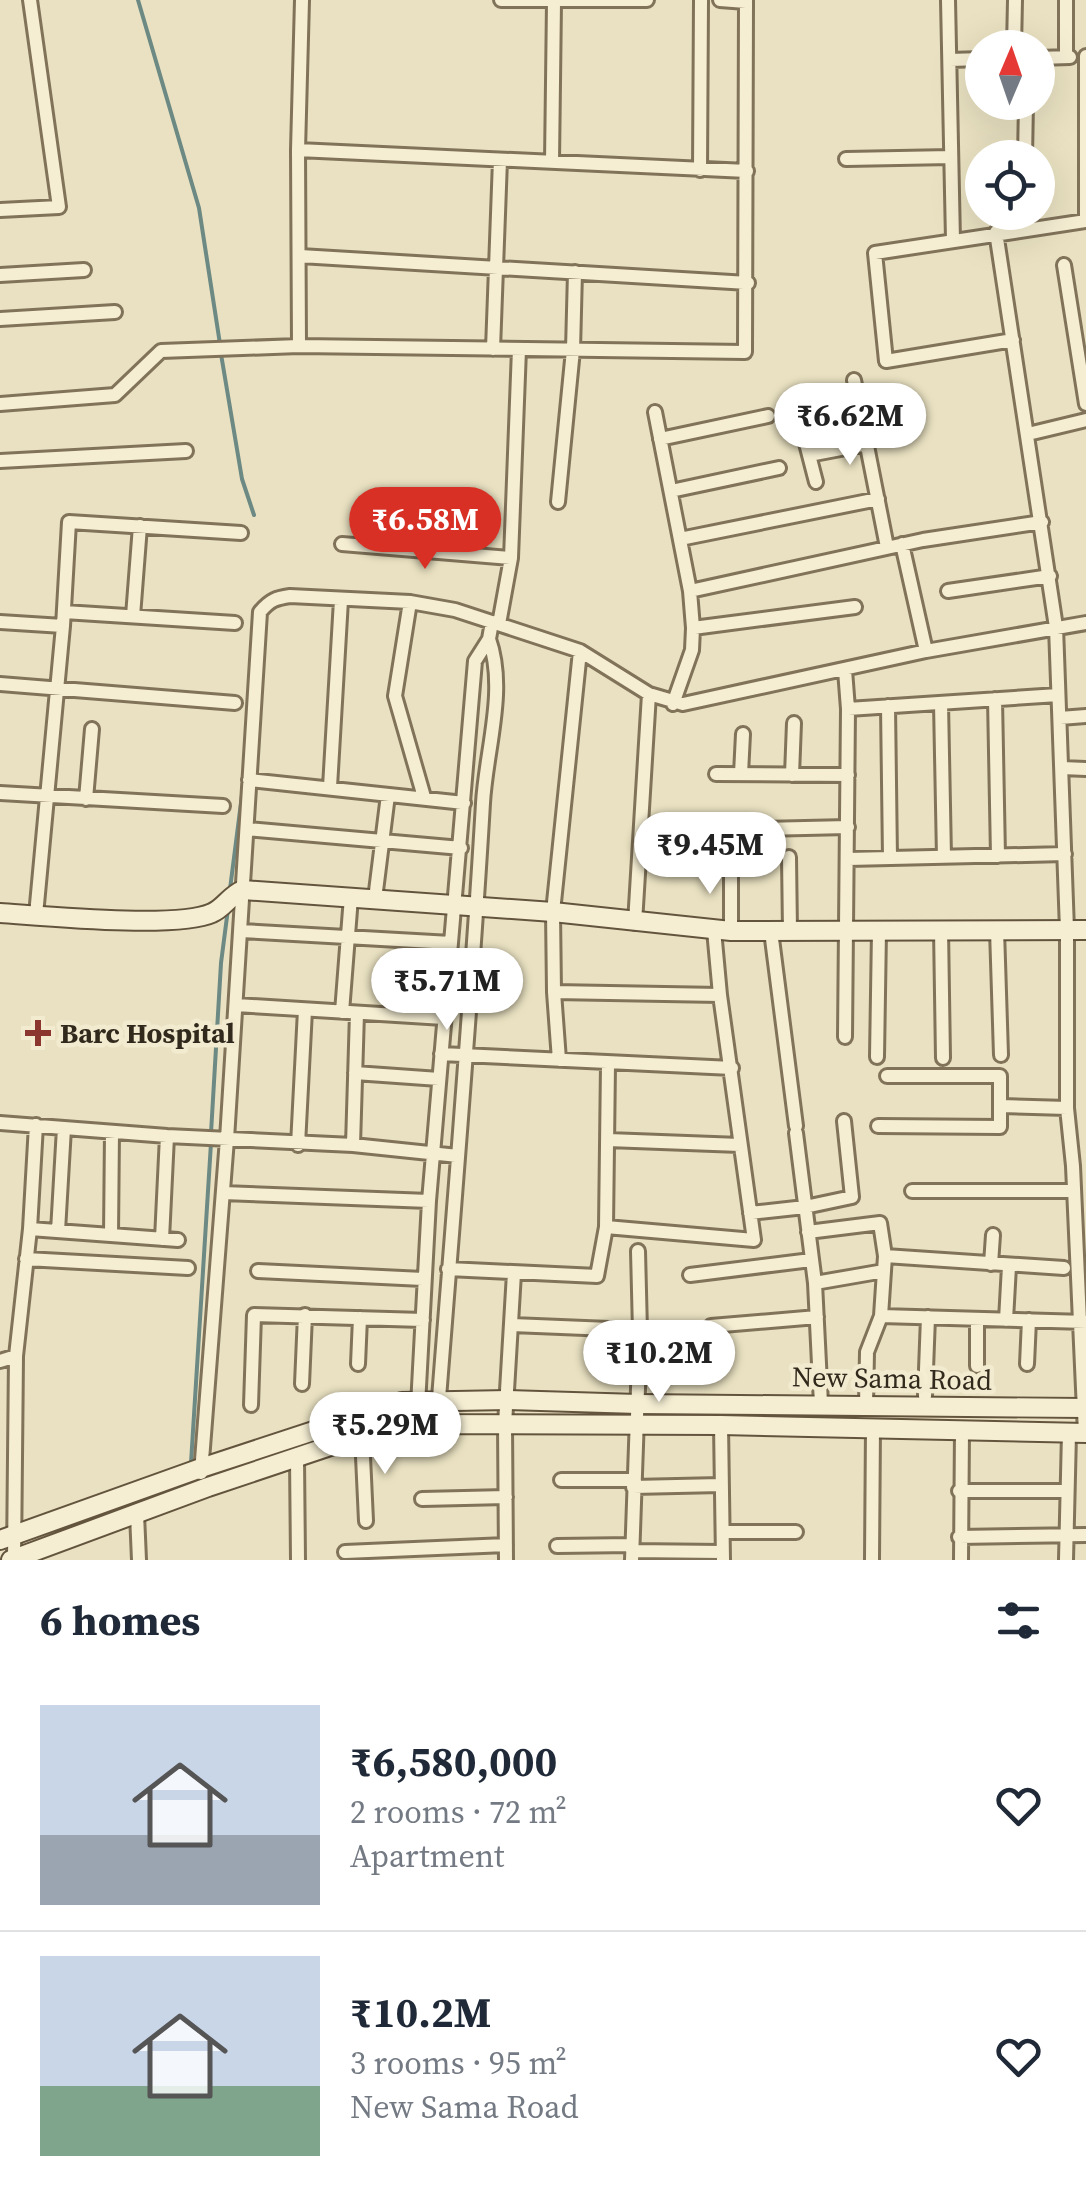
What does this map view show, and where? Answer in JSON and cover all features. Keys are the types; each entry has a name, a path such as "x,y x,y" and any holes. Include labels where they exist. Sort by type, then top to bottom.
{"main road":[{"path":"0,913 183,920 214,913 240,891 553,912 723,931 1076,930"},
{"name":"New Sama Road","path":"8,1538 391,1404 508,1400 1085,1408"},
{"name":"New Sama Road","path":"13,1560 200,1490 396,1424 637,1424 1080,1433"}],"street":[{"path":"0,210 58,206 30,0"},
{"path":"299,346 302,0"},
{"path":"500,0 647,0"},
{"path":"700,170 702,0"},
{"path":"0,404 114,395 161,352 299,346 745,352 746,1 720,0"},
{"path":"948,0 953,240"},
{"path":"1014,30 1015,0"},
{"path":"1066,0 1066,57"},
{"path":"552,162 554,2"},
{"path":"1055,57 1086,56 1086,221 1055,225"},
{"path":"950,60 965,60"},
{"path":"298,150 747,171"},
{"path":"846,160 951,157"},
{"path":"493,349 500,160"},
{"path":"1013,340 886,361 875,253 1015,230"},
{"path":"996,232 1056,627 1065,854 1076,930 1067,1108 1080,1166 1074,1191 1085,1408 1066,1492 1066,1560"},
{"path":"300,256 748,283"},
{"path":"1064,265 1086,404"},
{"path":"0,275 84,270"},
{"path":"558,502 573,350 575,272"},
{"path":"0,319 115,312"},
{"path":"417,1424 423,1279 475,662 496,623 511,558 518,349"},
{"path":"854,380 887,548"},
{"path":"794,397 816,482"},
{"path":"655,412 690,590 693,628 692,650 673,704"},
{"path":"660,438 768,416"},
{"path":"1028,434 1086,420"},
{"path":"809,455 867,444"},
{"path":"0,461 186,451"},
{"path":"671,491 779,468"},
{"path":"680,538 878,500"},
{"path":"36,915 69,522 241,533"},
{"path":"690,590 902,544 1042,522"},
{"path":"133,616 140,526"},
{"path":"342,544 511,558"},
{"path":"902,544 926,652"},
{"path":"948,590 1050,576"},
{"path":"200,1490 260,612 273,598 436,606 580,651 649,694 673,704 699,703 926,652 1086,623"},
{"path":"330,786 341,600"},
{"path":"410,602 395,696 424,797"},
{"path":"693,628 855,607"},
{"path":"0,622 133,616 235,623"},
{"path":"437,1424 478,908 482,802 498,664 490,639"},
{"path":"559,1060 553,912 580,651"},
{"path":"845,670 845,1037"},
{"path":"0,684 235,703"},
{"path":"635,923 649,694"},
{"path":"848,709 1058,695"},
{"path":"995,699 998,856"},
{"path":"942,703 944,857"},
{"path":"888,706 890,858"},
{"path":"1060,718 1086,716"},
{"path":"792,775 794,723"},
{"path":"86,799 92,728"},
{"path":"741,774 743,734"},
{"path":"1062,768 1086,769"},
{"path":"716,774 848,775"},
{"path":"249,780 464,803"},
{"path":"0,794 223,806"},
{"path":"375,899 388,795"},
{"path":"716,830 848,827"},
{"path":"247,829 461,848"},
{"path":"848,860 1065,854"},
{"path":"789,858 781,931 796,1130 815,1283 822,1404"},
{"path":"606,1227 754,1240 720,995 731,862"},
{"path":"342,1012 352,897"},
{"path":"940,929 943,1058"},
{"path":"877,1058 880,930"},
{"path":"997,930 1001,1054"},
{"path":"240,931 451,943"},
{"path":"554,992 720,995"},
{"path":"236,1005 444,1018"},
{"path":"298,1145 305,1010"},
{"path":"353,1146 357,1013"},
{"path":"441,1054 732,1068"},
{"path":"448,1268 597,1276 606,1227 608,1064"},
{"path":"356,1073 439,1079"},
{"path":"878,1126 1000,1127 1000,1076 888,1076"},
{"path":"1001,1106 1067,1108"},
{"path":"750,1213 852,1197 844,1120"},
{"path":"0,1122 458,1156"},
{"path":"13,1560 8,1538 16,1356 36,1125"},
{"path":"58,1231 64,1128"},
{"path":"112,1132 112,1235"},
{"path":"162,1239 167,1136"},
{"path":"608,1140 740,1145"},
{"path":"912,1191 1074,1191"},
{"path":"223,1192 429,1201"},
{"path":"808,1232 880,1222 884,1272 880,1316 867,1352 866,1404"},
{"path":"30,1229 178,1240"},
{"path":"992,1264 993,1234"},
{"path":"632,1552 640,1331 638,1251"},
{"path":"884,1256 1064,1268"},
{"path":"26,1259 188,1268"},
{"path":"690,1274 811,1260"},
{"path":"1006,1320 1009,1266"},
{"path":"258,1271 423,1279"},
{"path":"815,1283 884,1272"},
{"path":"345,1552 506,1553 506,1424 514,1274"},
{"path":"252,1404 254,1315 423,1320"},
{"path":"302,1384 305,1316"},
{"path":"880,1316 1083,1322"},
{"path":"512,1325 640,1331 709,1329 817,1317"},
{"path":"924,1396 928,1317"},
{"path":"358,1364 360,1318"},
{"path":"976,1319 977,1366"},
{"path":"1026,1364 1029,1320"},
{"path":"0,1361 16,1356"},
{"path":"558,1546 722,1556 721,1426"},
{"path":"872,1560 874,1428"},
{"path":"961,1560 962,1430"},
{"path":"362,1435 366,1521"},
{"path":"297,1458 298,1560"},
{"path":"561,1480 721,1485"},
{"path":"960,1491 1066,1492"},
{"path":"422,1499 506,1497"},
{"path":"137,1514 138,1560"},
{"path":"723,1532 796,1532"},
{"path":"959,1537 1086,1535"}],"waterway":[{"path":"138,0 199,208 220,344"},
{"path":"221,354 242,479 254,515"},
{"path":"230,889 242,795"},
{"path":"211,1133 228,909"},
{"path":"191,1463 211,1143"}],"place":[{"name":"Barc Hospital","path":"38,1033"}]}
